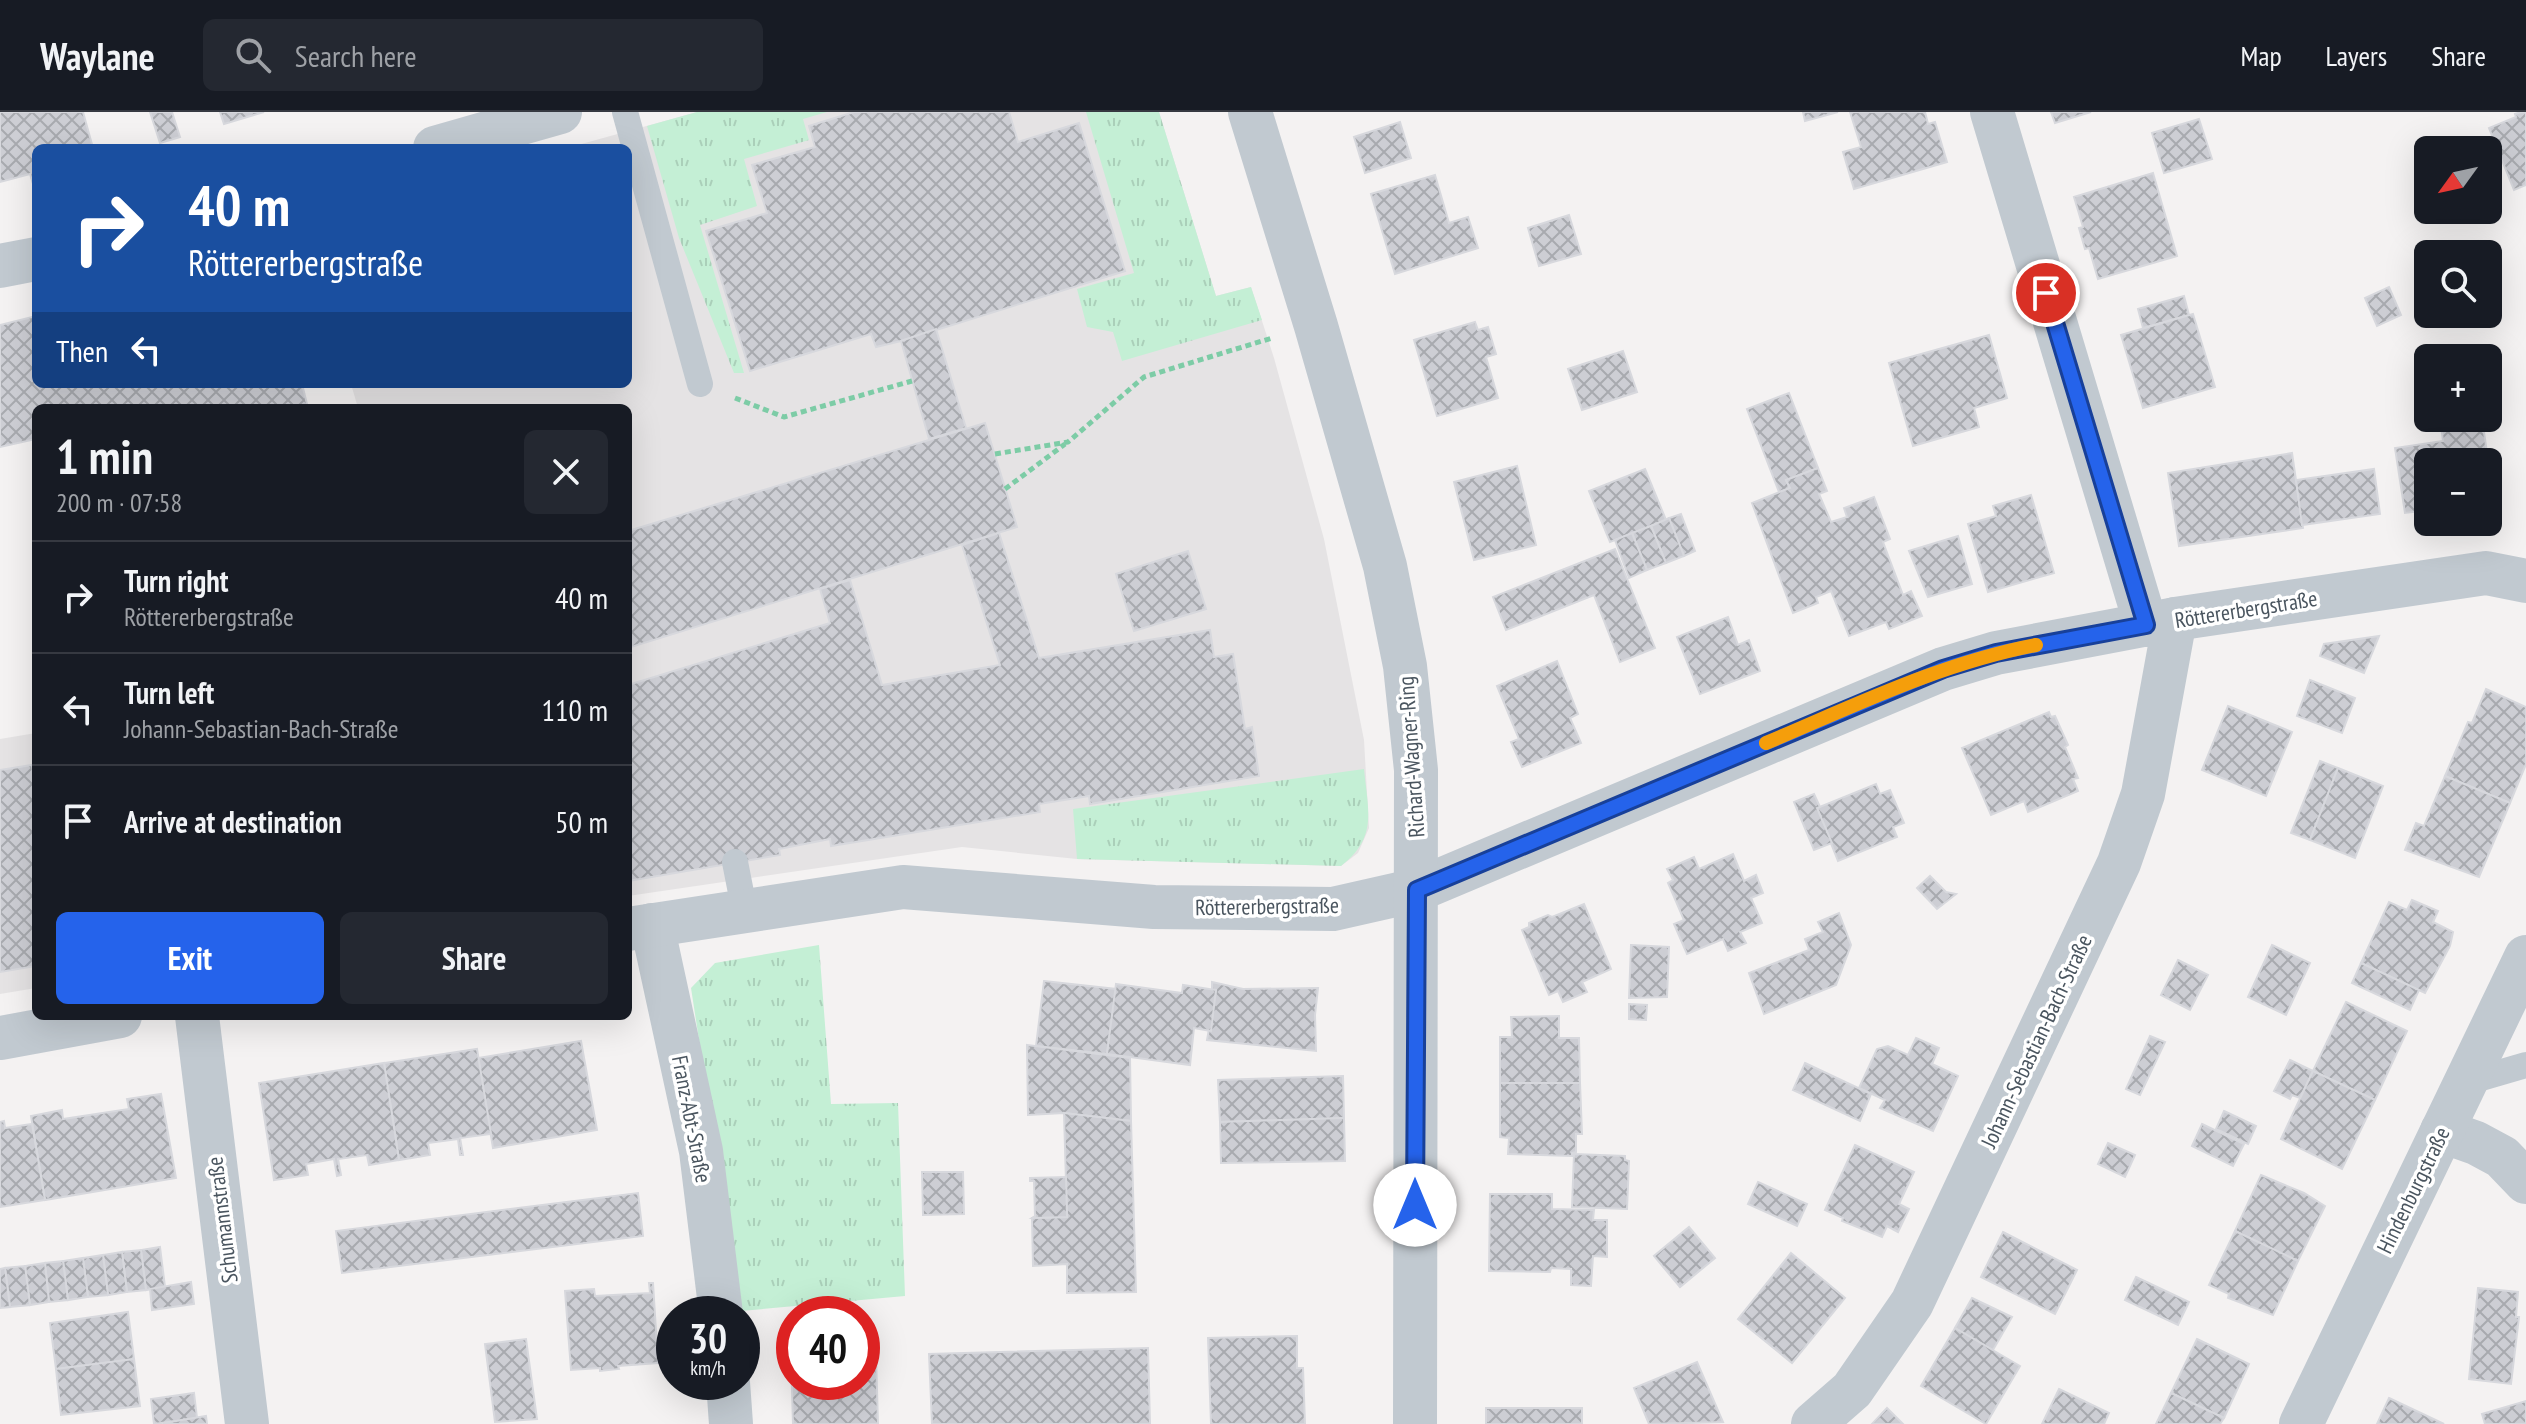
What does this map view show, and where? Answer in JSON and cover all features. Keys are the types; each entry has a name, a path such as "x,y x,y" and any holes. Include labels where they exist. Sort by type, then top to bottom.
{"street":[{"path":"449,144 560,112"},
{"name":"Richard-Wagner-Ring","path":"1250,112 1385,566 1405,666 1416,770 1415,1424"},
{"name":"Johann-Sebastian-Bach-Straße","path":"1813,1424 1852,1390 1912,1303 2119,863 2143,794 2160,622 1992,112"},
{"path":"0,266 32,260"},
{"name":"Röttererbergstraße","path":"640,927 903,887 1154,907 1333,909 1417,890 1943,669 1996,653 2160,622 2486,573 2526,581"},
{"name":"Franz-Abt-Straße","path":"640,927 701,1151 719,1296"},
{"name":"Hindenburgstraße","path":"2301,1424 2526,957"},
{"path":"0,1038 98,1020"},
{"name":"Schumannstraße","path":"197,1020 247,1424"},
{"path":"2442,1131 2476,1143 2502,1157 2526,1182"},
{"path":"729,1400 731,1424"}],"lane":[{"path":"625,112 700,384"},
{"path":"735,862 745,913"},
{"path":"2464,1083 2526,1065"}],"path":[{"path":"1005,489 1068,442 1144,377 1316,326"},
{"path":"700,384 784,417 912,381"},
{"path":"995,454 1068,442"}],"shaded area":[{"path":"697,112 1159,112 1216,296 1251,287 1324,539 1364,740 1369,828 1358,853 1341,866 1077,859 962,847 632,895 632,404 357,404 352,388 632,388 632,144 581,144"},
{"path":"32,734 32,989 0,994 0,739"}],"green space":[{"path":"697,112 827,112 803,119 809,140 744,159 757,206 700,225 744,373 734,373 679,238 647,126"},
{"path":"1086,112 1159,112 1216,296 1251,287 1262,320 1122,361 1113,332 1087,327 1077,289 1134,273"},
{"path":"1364,769 1368,811 1366,834 1361,845 1341,866 1077,859 1073,809"},
{"path":"819,945 831,1104 898,1103 905,1296 776,1296 776,1308 760,1309 760,1296 739,1296 691,988 715,963"}],"building":[{"path":"0,112 83,112 92,144 32,144 32,181 30,174 0,182"},
{"path":"150,112 172,112 180,137 160,143"},
{"path":"220,112 264,112 224,124"},
{"path":"854,112 1009,112 1018,142 1079,123 1125,271 901,341 876,347 871,334 750,371 706,231 767,213 752,165 815,147 809,126"},
{"path":"1803,112 1838,112 1805,121"},
{"path":"1850,112 1925,112 1928,124 1935,122 1947,162 1854,189 1843,152 1861,147"},
{"path":"2051,112 2091,112 2055,123"},
{"path":"2526,112 2526,185 2514,190 2502,160 2502,136 2492,136 2489,128 2516,117 2515,114"},
{"path":"2199,119 2212,159 2164,173 2152,133"},
{"path":"1400,122 1411,158 1365,173 1354,137"},
{"path":"2153,173 2177,256 2098,279 2089,248 2085,249 2079,228 2083,227 2074,197"},
{"path":"1435,175 1449,223 1468,217 1478,248 1395,274 1371,194"},
{"path":"1569,215 1581,254 1539,266 1528,228"},
{"path":"2389,287 2401,315 2377,326 2365,298"},
{"path":"2184,296 2189,315 2143,328 2138,309"},
{"path":"2193,314 2215,387 2143,408 2121,335"},
{"path":"32,317 32,388 303,388 307,404 32,404 32,440 0,447 0,325"},
{"path":"1475,322 1478,330 1488,327 1496,354 1486,357 1498,398 1437,416 1414,340"},
{"path":"936,329 966,428 929,439 901,341"},
{"path":"1989,335 2007,398 1974,408 1979,427 1913,446 1889,363"},
{"path":"1623,351 1637,392 1582,410 1568,369"},
{"path":"1789,393 1818,468 1786,480 1790,488 1779,492 1747,409"},
{"path":"985,423 1017,527 632,647 632,530"},
{"path":"2442,432 2484,432 2486,448 2414,448 2414,512 2405,513 2395,448 2443,441"},
{"path":"2292,453 2303,528 2179,546 2168,473"},
{"path":"1517,466 1536,545 1474,560 1454,482"},
{"path":"1818,468 1827,491 1819,494 1831,522 1847,517 1844,508 1874,497 1890,539 1883,542 1903,595 1911,591 1922,616 1889,629 1886,622 1849,636 1831,591 1816,597 1818,603 1793,613 1752,503 1790,488 1786,480"},
{"path":"1645,469 1666,520 1610,542 1589,491"},
{"path":"2374,469 2380,514 2302,525 2296,480"},
{"path":"2031,495 2054,573 1988,592 1968,524 1996,516 1993,506"},
{"path":"1681,514 1695,551 1684,556 1669,518"},
{"path":"1669,518 1684,556 1666,563 1651,526"},
{"path":"1651,526 1666,563 1647,570 1632,533"},
{"path":"999,533 1039,658 1210,630 1214,657 1233,654 1245,729 1252,727 1259,776 1090,804 1089,796 1039,804 1040,812 831,846 830,839 779,849 780,855 632,880 632,684 830,623 820,589 850,580 882,685 1000,665 962,545"},
{"path":"1632,533 1647,570 1629,578 1615,540"},
{"path":"1958,536 1972,584 1928,597 1909,551"},
{"path":"1615,549 1655,648 1620,662 1594,595 1506,630 1493,597"},
{"path":"1188,551 1206,609 1134,631 1116,574"},
{"path":"1728,617 1738,645 1749,640 1760,671 1700,694 1677,637"},
{"path":"2379,636 2364,673 2320,656 2324,644"},
{"path":"1557,661 1578,714 1570,718 1581,743 1522,767 1511,742 1519,739 1497,686"},
{"path":"2310,680 2355,698 2342,733 2297,716"},
{"path":"2486,689 2526,707 2526,764 2510,803 2445,776"},
{"path":"2228,706 2292,732 2266,796 2202,770"},
{"path":"2049,712 2051,717 2055,716 2068,745 2065,747 2078,778 2073,779 2078,791 2028,812 2024,801 1991,815 1962,748"},
{"path":"2320,761 2338,768 2310,840 2291,833"},
{"path":"32,765 32,967 0,972 0,770"},
{"path":"2338,768 2383,786 2355,858 2310,840"},
{"path":"2445,776 2510,803 2479,877 2405,850 2416,823 2424,826"},
{"path":"1876,784 1880,794 1890,790 1904,823 1893,827 1897,837 1838,861 1817,808"},
{"path":"1814,794 1832,843 1814,850 1794,802"},
{"path":"1733,854 1744,881 1756,875 1763,893 1751,898 1762,923 1740,932 1746,943 1728,951 1723,939 1687,954 1674,924 1684,920 1668,883 1673,880 1667,869 1694,857 1699,869"},
{"path":"1930,876 1946,892 1956,894 1937,909 1917,888"},
{"path":"2412,900 2438,911 2433,922 2453,932 2450,946 2425,993 2361,963 2389,902 2407,910"},
{"path":"1584,904 1611,969 1582,982 1587,992 1563,1002 1558,991 1549,995 1522,930 1529,927 1529,923 1548,915 1552,917"},
{"path":"1839,913 1851,945 1836,985 1764,1014 1749,973 1809,950 1805,939 1823,932 1818,922"},
{"path":"1631,945 1669,947 1667,997 1629,998"},
{"path":"2272,945 2310,963 2286,1015 2248,997"},
{"path":"2178,960 2208,975 2190,1010 2161,995"},
{"path":"2361,963 2419,990 2410,1010 2352,983"},
{"path":"1044,981 1116,989 1107,1054 1036,1046"},
{"path":"1212,982 1243,989 1318,988 1316,1051 1207,1040 1216,990 1212,989"},
{"path":"1116,984 1182,993 1183,985 1216,990 1211,1031 1194,1028 1190,1065 1107,1054"},
{"path":"2346,1002 2407,1031 2375,1100 2313,1071"},
{"path":"1629,1004 1647,1005 1646,1020 1629,1019"},
{"path":"1559,1016 1559,1038 1579,1038 1580,1083 1500,1083 1500,1037 1512,1037 1511,1017"},
{"path":"2150,1036 2165,1042 2140,1095 2126,1089"},
{"path":"1916,1038 1939,1048 1932,1064 1958,1076 1933,1131 1880,1108 1885,1100 1859,1088 1877,1049 1888,1046 1908,1055"},
{"path":"581,1041 597,1130 493,1148 478,1058"},
{"path":"1027,1045 1130,1058 1131,1121 1064,1113 1028,1115"},
{"path":"477,1049 491,1134 460,1138 463,1155 460,1155 458,1139 428,1143 430,1155 399,1160 384,1063"},
{"path":"2290,1060 2313,1071 2300,1098 2292,1095 2290,1099 2274,1091"},
{"path":"384,1063 399,1160 369,1165 367,1155 338,1159 341,1175 337,1176 334,1159 306,1164 308,1175 274,1180 259,1083"},
{"path":"1805,1063 1871,1094 1860,1121 1793,1090"},
{"path":"2313,1071 2375,1100 2342,1169 2281,1139"},
{"path":"1343,1076 1344,1118 1220,1122 1218,1080"},
{"path":"1500,1083 1580,1083 1582,1134 1576,1134 1576,1152 1572,1156 1508,1154 1509,1138 1500,1137"},
{"path":"161,1094 176,1178 45,1200 31,1116 62,1110 63,1119 129,1109 127,1099"},
{"path":"2224,1111 2256,1126 2248,1144 2216,1129"},
{"path":"1064,1113 1131,1121 1136,1292 1067,1293 1067,1264 1033,1266 1032,1218 1067,1217"},
{"path":"1344,1118 1345,1161 1221,1163 1220,1122"},
{"path":"4,1121 5,1128 32,1124 45,1200 0,1207 0,1122"},
{"path":"2202,1124 2244,1144 2233,1166 2192,1146"},
{"path":"2108,1143 2135,1155 2125,1177 2098,1164"},
{"path":"1855,1145 1914,1172 1899,1204 1909,1209 1898,1232 1887,1226 1882,1237 1842,1221 1843,1218 1825,1210"},
{"path":"1574,1154 1625,1156 1625,1160 1629,1161 1627,1209 1572,1207"},
{"path":"922,1172 963,1172 964,1214 923,1215"},
{"path":"2261,1175 2304,1193 2325,1206 2298,1261 2235,1231"},
{"path":"1066,1177 1067,1217 1032,1218 1035,1216 1034,1181 1030,1178"},
{"path":"1758,1182 1807,1204 1797,1226 1748,1204"},
{"path":"638,1193 643,1236 342,1273 336,1231"},
{"path":"1490,1194 1552,1194 1552,1209 1594,1210 1593,1220 1607,1220 1607,1257 1593,1256 1591,1286 1571,1285 1571,1269 1551,1268 1550,1272 1489,1271"},
{"path":"1689,1227 1715,1258 1680,1287 1654,1256"},
{"path":"2235,1231 2298,1261 2273,1315 2228,1298 2229,1294 2209,1285"},
{"path":"2003,1232 2077,1270 2055,1314 1981,1277"},
{"path":"160,1247 165,1287 146,1290 141,1250"},
{"path":"141,1250 146,1290 127,1292 122,1252"},
{"path":"122,1252 127,1292 108,1295 103,1255"},
{"path":"1791,1253 1845,1298 1792,1363 1738,1319"},
{"path":"103,1255 108,1295 88,1297 83,1258"},
{"path":"83,1258 88,1297 68,1300 63,1261"},
{"path":"63,1261 68,1300 49,1302 45,1263"},
{"path":"45,1263 49,1302 30,1305 25,1266"},
{"path":"25,1266 30,1305 10,1307 5,1268"},
{"path":"5,1268 10,1307 0,1308 0,1269"},
{"path":"2136,1277 2189,1302 2178,1325 2125,1300"},
{"path":"191,1282 194,1304 152,1310 150,1289"},
{"path":"649,1283 653,1283 656,1363 618,1366 619,1369 600,1371 600,1368 571,1370 565,1291 594,1289 595,1296 650,1293"},
{"path":"2478,1288 2518,1292 2516,1317 2519,1317 2511,1384 2469,1379"},
{"path":"1972,1298 2012,1317 1993,1350 1955,1328"},
{"path":"128,1312 134,1359 56,1369 50,1323"},
{"path":"1955,1328 2020,1366 1986,1424 1921,1386"},
{"path":"1297,1336 1297,1368 1303,1368 1305,1424 1211,1424 1208,1338"},
{"path":"526,1339 537,1419 495,1422 485,1344"},
{"path":"2197,1339 2249,1364 2224,1418 2171,1393"},
{"path":"1148,1348 1150,1424 932,1424 929,1354"},
{"path":"134,1359 140,1406 61,1415 56,1369"},
{"path":"1697,1362 1723,1422 1649,1424 1634,1388"},
{"path":"2059,1389 2109,1413 2104,1424 2042,1424"},
{"path":"194,1393 197,1418 154,1424 151,1399"},
{"path":"2171,1393 2224,1418 2220,1424 2156,1424"},
{"path":"2389,1398 2444,1424 2377,1424"},
{"path":"792,1400 877,1400 878,1424 793,1424"},
{"path":"2526,1401 2526,1424 2485,1424 2482,1414"},
{"path":"1486,1408 1582,1408 1582,1424 1486,1424"},
{"path":"1887,1408 1903,1424 1872,1424"},
{"path":"206,1416 207,1424 164,1424 164,1423"}],"slow traffic":[{"path":"1766,743 1943,669 2036,645"}],"route":[{"path":"1415,1205 1417,890 1943,669 1996,653 2146,625 2046,293"}]}
